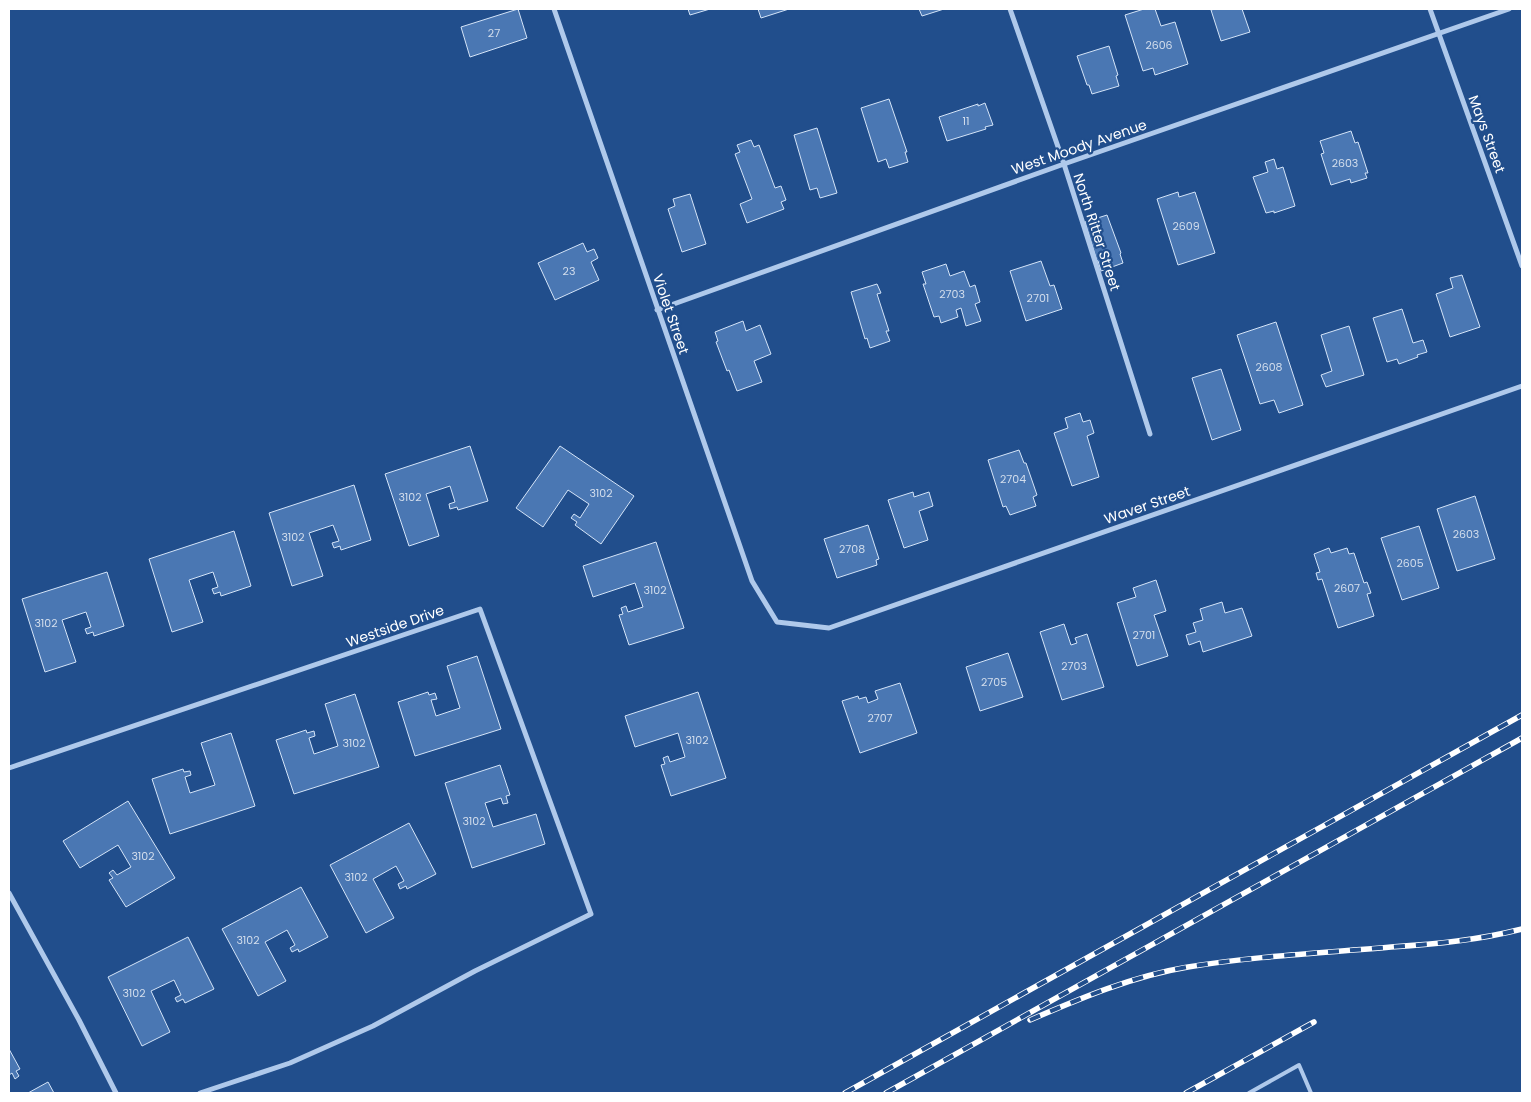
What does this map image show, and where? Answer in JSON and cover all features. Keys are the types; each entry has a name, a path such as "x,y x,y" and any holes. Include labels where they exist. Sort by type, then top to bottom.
{"street":[{"name":"Violet Street","path":"554,9 752,581 777,622"},
{"name":"North Ritter Street","path":"1010,9 1064,164 1150,434"},
{"name":"Mays Street","path":"1430,9 1522,266"},
{"name":"West Moody Avenue","path":"657,310 1064,164 1509,9"},
{"name":"Waver Street","path":"777,622 829,628 1522,386"},
{"name":"Westside Drive","path":"9,768 480,609 591,914 475,971 373,1026 290,1063 200,1093"},
{"path":"9,893 79,1020 116,1093"}],"lane":[{"path":"1249,1093 1298,1065 1311,1093"}],"building":[{"path":"518,9 527,38 470,57 461,27"},
{"path":"688,9 710,9 690,15"},
{"path":"758,9 789,9 761,18"},
{"path":"919,9 944,9 922,16"},
{"path":"1144,9 1155,9 1161,26 1175,22 1188,64 1155,75 1153,68 1143,71 1125,15"},
{"path":"1242,9 1250,32 1221,41 1211,10"},
{"path":"1109,46 1118,75 1116,76 1119,86 1092,94 1077,56"},
{"path":"889,99 907,152 905,152 908,162 889,168 886,159 878,162 861,108"},
{"path":"985,103 993,125 947,141 939,117"},
{"path":"817,128 837,193 820,198 817,188 810,190 794,135"},
{"path":"1351,131 1355,143 1358,142 1368,173 1365,173 1367,178 1351,183 1350,179 1331,185 1321,154 1324,153 1320,141"},
{"path":"751,140 754,147 759,145 775,188 781,186 786,200 781,202 784,209 747,223 740,204 752,199 735,154 740,152 737,145"},
{"path":"1274,159 1277,169 1283,167 1295,206 1274,213 1274,211 1266,213 1253,177 1268,172 1265,162"},
{"path":"1178,192 1179,197 1195,192 1215,253 1178,265 1157,199"},
{"path":"690,194 706,244 682,252 668,209 675,206 673,199"},
{"path":"1107,215 1123,263 1101,271 1085,222"},
{"path":"583,243 587,252 594,249 598,258 591,262 599,280 555,300 538,263"},
{"path":"1041,261 1050,286 1054,285 1062,309 1026,321 1010,271"},
{"path":"946,264 950,276 964,271 970,287 975,285 980,302 975,304 981,321 966,326 961,308 956,310 958,317 941,323 939,316 934,317 923,284 926,284 922,272"},
{"path":"1462,275 1480,327 1450,337 1436,294 1453,288 1450,278"},
{"path":"877,284 881,293 877,294 889,331 886,331 890,341 870,348 867,338 865,339 851,292"},
{"path":"1402,309 1413,343 1423,340 1427,352 1399,364 1397,359 1387,362 1373,318"},
{"path":"743,321 746,331 760,325 771,354 754,361 762,382 737,391 716,342 718,341 715,332"},
{"path":"1276,322 1303,405 1279,413 1274,400 1260,404 1237,335"},
{"path":"1349,326 1364,375 1326,387 1321,375 1332,371 1321,335"},
{"path":"1221,369 1241,430 1212,440 1192,378"},
{"path":"1080,413 1083,422 1090,420 1094,433 1087,436 1099,477 1072,486 1054,433 1068,428 1065,418"},
{"path":"470,446 488,501 458,510 457,507 450,509 449,504 455,502 450,486 426,494 439,536 409,546 385,474"},
{"path":"560,446 634,496 601,544 575,525 577,522 571,518 574,514 580,518 589,504 568,490 543,527 516,508"},
{"path":"1019,450 1024,463 1026,463 1037,495 1033,497 1036,506 1010,515 1006,506 1003,507 988,460"},
{"path":"354,485 371,540 341,550 340,546 334,548 332,543 339,541 333,525 309,533 323,576 292,586 269,513"},
{"path":"913,492 914,497 929,492 933,506 919,511 928,540 904,548 888,500"},
{"path":"1475,496 1495,559 1457,571 1437,509"},
{"path":"868,525 879,559 876,560 877,565 837,578 824,539"},
{"path":"1419,526 1439,588 1402,600 1381,538"},
{"path":"234,531 251,586 221,596 220,592 214,594 212,589 218,587 213,572 189,580 203,622 172,632 149,559"},
{"path":"656,542 684,628 629,645 619,615 623,614 621,608 626,606 628,612 643,607 635,583 593,597 583,566"},
{"path":"1329,548 1331,553 1347,548 1349,554 1354,553 1364,583 1367,582 1371,593 1367,594 1374,616 1338,628 1322,579 1318,580 1316,573 1320,572 1314,554"},
{"path":"107,572 124,626 94,636 93,632 87,634 85,629 91,627 86,612 62,620 76,662 45,672 22,599"},
{"path":"1156,580 1166,611 1154,615 1168,656 1137,666 1117,603 1136,597 1133,588"},
{"path":"1222,602 1225,613 1242,608 1252,636 1203,652 1200,641 1189,645 1186,635 1196,632 1193,623 1203,620 1200,609"},
{"path":"1064,624 1071,645 1077,643 1075,638 1087,634 1104,687 1062,700 1040,632"},
{"path":"1008,653 1023,697 980,711 966,667"},
{"path":"477,656 501,729 415,756 398,702 428,692 429,695 435,693 437,699 431,700 436,716 460,708 447,666"},
{"path":"900,683 917,733 860,753 842,701 858,696 859,699 866,697 868,703 878,699 875,691"},
{"path":"698,692 726,778 671,796 661,765 665,764 663,758 668,756 670,762 685,757 678,733 635,747 625,716"},
{"path":"355,694 379,767 294,794 276,740 306,730 307,733 314,731 315,736 309,738 314,754 338,746 325,704"},
{"path":"231,733 255,806 170,834 152,779 183,769 184,772 190,771 191,775 185,777 190,793 215,785 201,743"},
{"path":"500,765 510,795 506,796 508,803 503,804 501,798 485,803 493,827 536,814 545,844 472,868 445,783"},
{"path":"128,801 175,878 126,907 109,880 113,878 109,873 113,870 117,875 131,867 118,845 80,868 63,841"},
{"path":"409,823 436,874 407,889 406,886 400,889 398,884 404,881 396,866 373,879 394,918 366,933 330,865"},
{"path":"301,887 328,937 299,952 298,949 292,952 290,948 295,945 287,930 265,942 286,981 258,996 222,929"},
{"path":"188,937 214,989 185,1003 183,999 177,1002 175,998 181,995 174,980 151,991 170,1032 142,1046 108,977"},
{"path":"9,1049 20,1069 16,1071 19,1076 15,1079 12,1073 9,1075"},
{"path":"48,1082 54,1093 28,1093"}],"railway":[{"path":"845,1093 1522,715"},
{"path":"886,1093 1522,738"},
{"path":"1030,1020 1127,982 1188,967 1264,957 1441,943 1474,939 1522,929"},
{"path":"1186,1093 1314,1022"}]}
